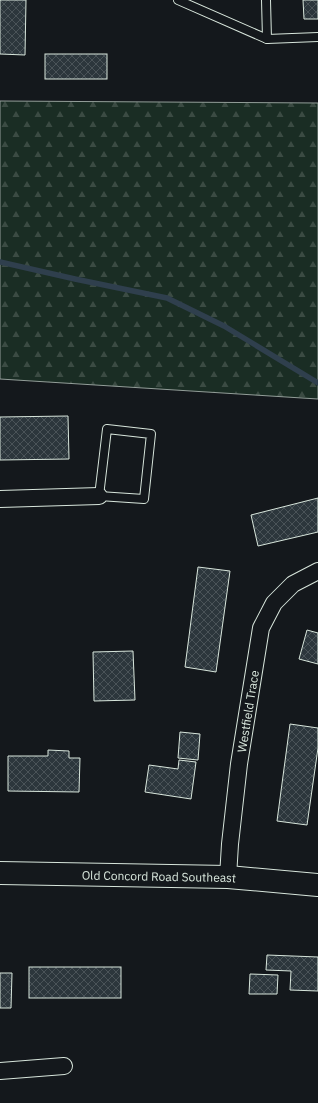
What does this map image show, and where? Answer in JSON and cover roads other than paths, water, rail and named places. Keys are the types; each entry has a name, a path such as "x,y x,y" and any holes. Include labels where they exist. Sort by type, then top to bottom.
{"street":[{"path":"0,500 99,496"},
{"name":"Westfield Trace","path":"228,877 230,844 239,764 261,628 274,603 293,584 318,571"},
{"name":"Old Concord Road Southeast","path":"0,873 228,877 318,885"},
{"path":"0,1071 64,1066"}],"lane":[{"path":"178,0 267,39 318,37"},
{"path":"266,0 267,39"},
{"path":"107,429 151,434 144,499 99,496 107,429"}],"waterway":[{"path":"0,262 167,298 224,326 318,383"}]}
